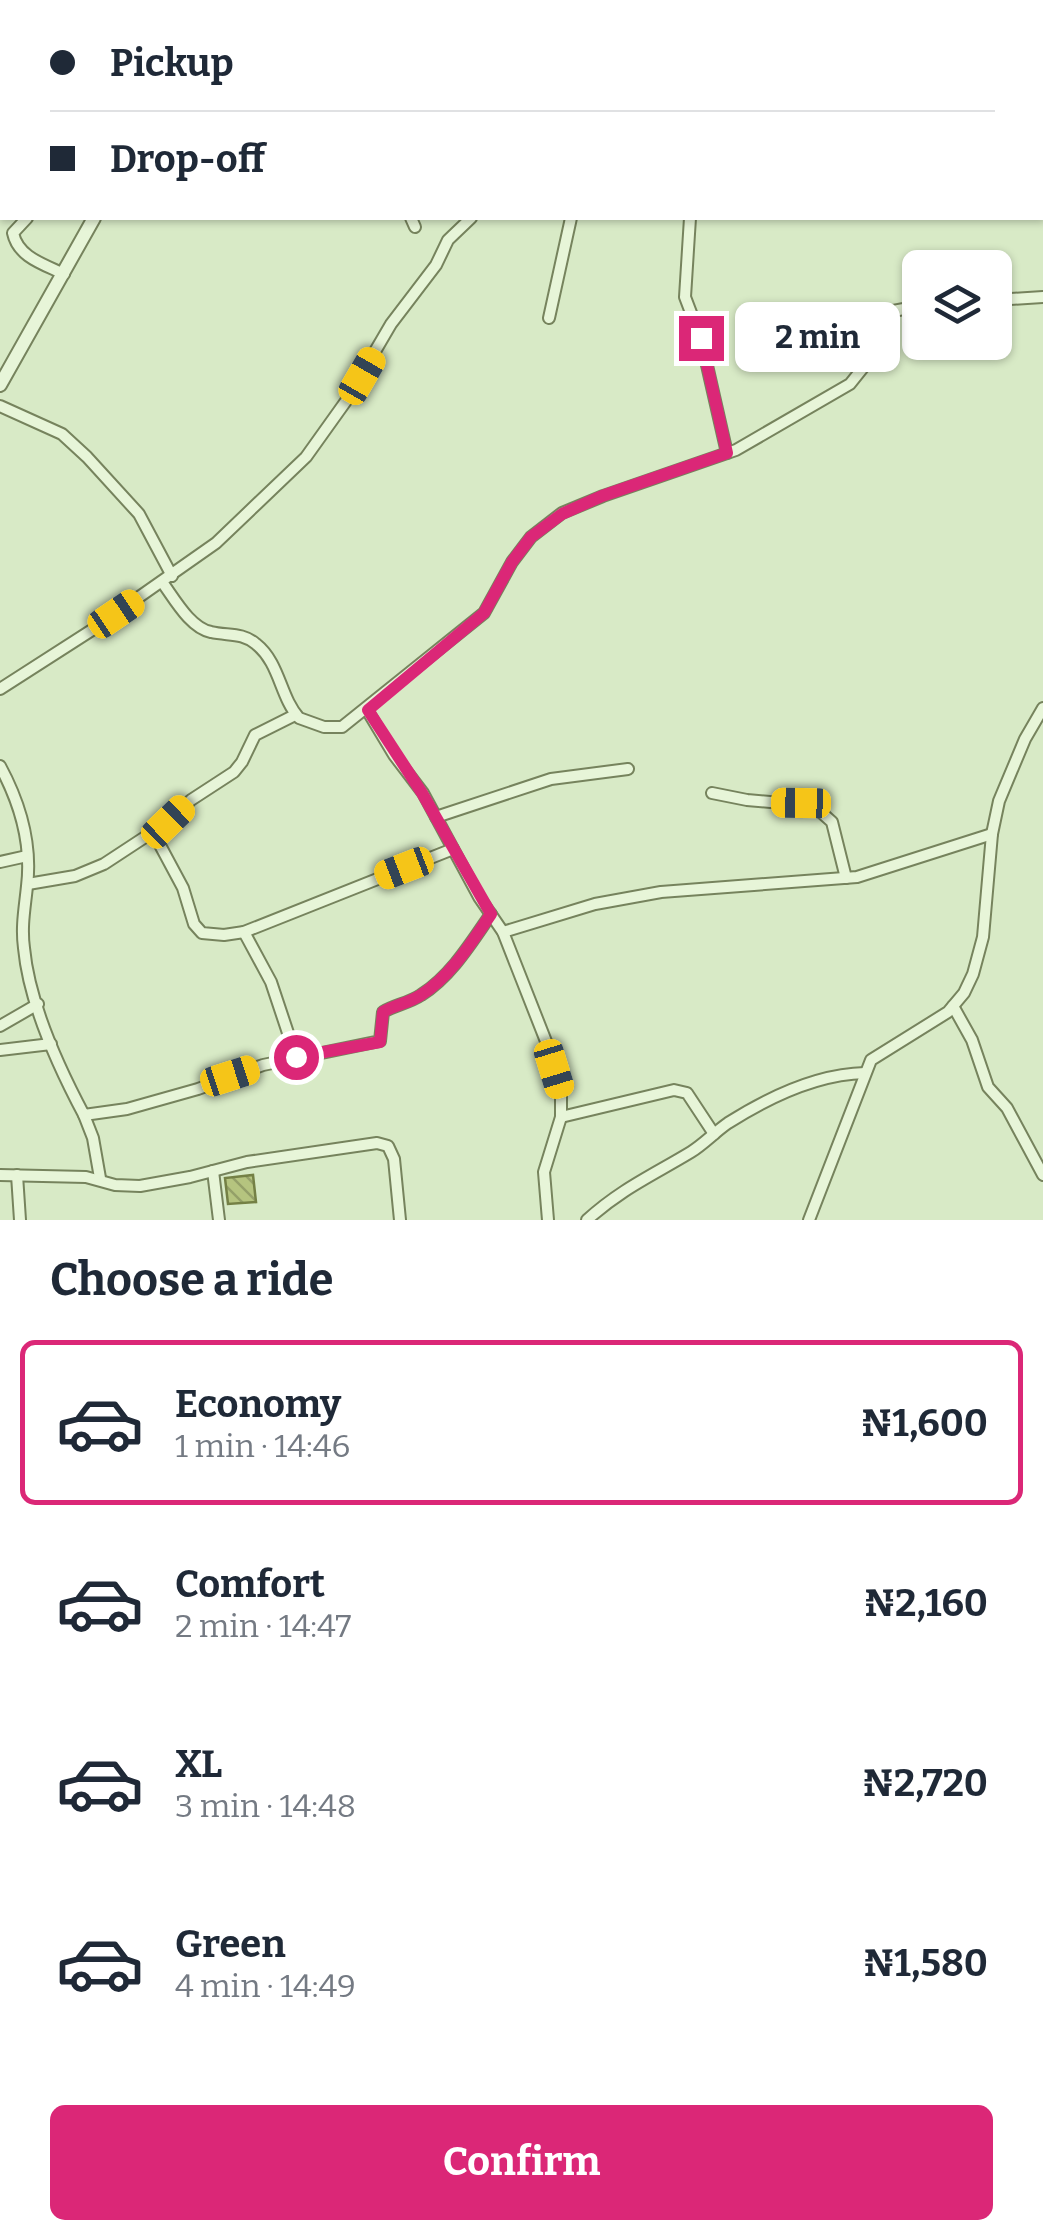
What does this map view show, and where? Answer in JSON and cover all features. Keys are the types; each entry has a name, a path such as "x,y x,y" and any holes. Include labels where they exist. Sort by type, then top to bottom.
{"street":[{"path":"26,220 13,233 17,246 30,258 64,274"},
{"path":"0,384 93,220"},
{"path":"0,690 216,542 306,458 346,402 391,324 436,266 448,240 469,220"},
{"path":"549,318 571,220"},
{"path":"690,220 685,297 701,338 727,453"},
{"path":"1012,299 1043,297"},
{"path":"28,884 88,872 153,832 191,800 234,772 255,735 295,715 333,728 342,727 368,710 484,613 512,562 531,537 562,514 602,496 727,453 850,384 860,374 868,352 866,328 877,314 902,309"},
{"path":"0,406 62,434 87,457 139,514 167,579 199,627 244,636 260,646 276,669 295,715"},
{"path":"810,1220 865,1073 877,1054 915,1034 953,1006 973,974 983,937 992,834 999,800 1043,708"},
{"path":"368,710 503,932 548,1049 561,1089 561,1117 544,1172 548,1220"},
{"path":"0,766 21,815 27,856 28,884 22,912 29,978 51,1044 93,1138 100,1178"},
{"path":"436,818 550,780 628,769"},
{"path":"712,793 814,806 832,822 846,878"},
{"path":"153,832 183,888 194,924 202,933 224,935 244,932 454,849"},
{"path":"503,932 595,904 661,892 846,878 896,867 992,834"},
{"path":"0,862 27,856"},
{"path":"84,1116 146,1103 296,1057 380,1042 383,1012 434,986 491,914"},
{"path":"244,932 271,982 296,1057"},
{"path":"0,1026 38,1004"},
{"path":"953,1006 972,1040 988,1087 1007,1108 1043,1175"},
{"path":"0,1050 51,1044"},
{"path":"587,1220 638,1180 688,1154 749,1112 834,1074 865,1073"},
{"path":"561,1117 674,1090 687,1093 714,1134"},
{"path":"0,1175 100,1178 115,1185 140,1186 246,1162 378,1143 388,1146 394,1159 400,1220"},
{"path":"213,1171 219,1220"},
{"path":"16,1175 20,1220"}],"building":[{"path":"253,1175 256,1202 228,1204 225,1178"}],"route":[{"path":"296,1057 380,1042 383,1012 434,986 491,914 422,793 368,710 484,613 512,562 531,537 562,514 602,496 727,453 701,338"}]}
